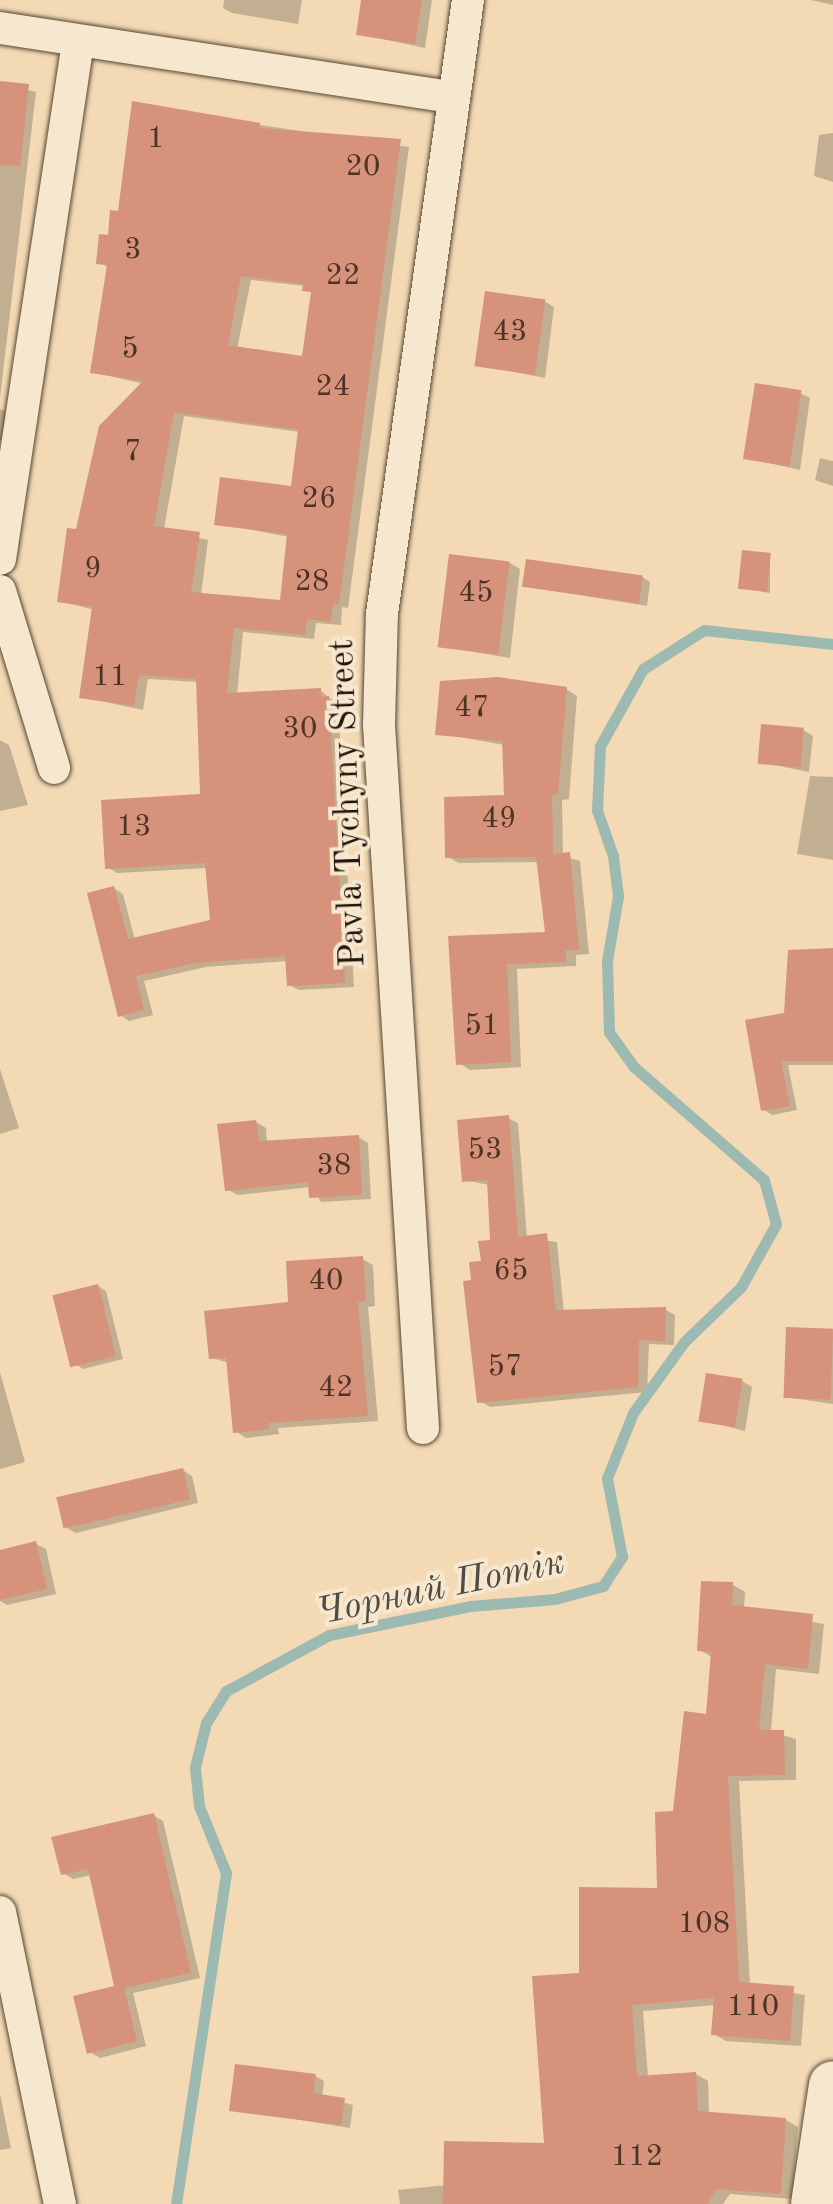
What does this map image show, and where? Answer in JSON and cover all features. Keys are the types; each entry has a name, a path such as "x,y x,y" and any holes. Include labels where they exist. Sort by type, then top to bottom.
{"street":[{"name":"Pavla Tychyny Street","path":"423,1428 379,726 382,614 468,0"},
{"path":"0,28 454,97"},
{"path":"0,560 78,42"},
{"path":"0,591 54,768"},
{"path":"0,1912 60,2204"},
{"path":"816,2204 833,2085"}],"building":[{"path":"361,0 422,0 415,44 356,35"},
{"path":"0,81 29,84 20,166 0,165"},
{"path":"132,101 260,123 260,128 401,139 339,604 333,604 331,622 307,619 305,635 234,628 227,693 321,688 321,697 329,696 345,983 287,986 285,956 195,963 136,976 144,1010 118,1017 87,893 114,886 128,939 210,920 205,863 105,869 101,800 200,794 196,679 139,675 134,706 79,698 92,607 57,602 67,528 76,529 99,426 143,381 90,373 107,265 96,264 99,234 108,235 110,210 118,211","holes":["241,276 303,284 302,291 311,292 302,356 228,345","174,412 298,430 291,486 220,477 214,525 287,534 280,600 191,592 200,532 154,526"]},
{"path":"485,291 545,299 535,375 474,366"},
{"path":"755,383 801,390 789,466 743,459"},
{"path":"742,550 771,553 767,592 738,589"},
{"path":"449,554 510,561 498,655 438,647"},
{"path":"526,559 643,575 639,603 522,587"},
{"path":"498,677 567,687 558,794 552,795 553,854 570,852 579,950 566,950 566,962 507,964 511,1062 456,1065 448,936 545,932 536,857 445,858 444,797 504,795 502,741 435,735 440,681"},
{"path":"761,724 804,728 800,768 758,764"},
{"path":"833,948 833,1061 781,1061 790,1106 761,1111 745,1020 784,1013 788,950"},
{"path":"509,1115 518,1237 547,1233 556,1310 666,1307 665,1341 639,1340 638,1387 477,1403 463,1281 471,1280 469,1262 481,1261 478,1241 490,1240 487,1180 462,1182 457,1120"},
{"path":"256,1120 259,1141 359,1135 362,1195 309,1198 308,1182 225,1191 217,1124"},
{"path":"363,1256 366,1301 358,1302 368,1416 268,1423 269,1429 233,1433 226,1358 209,1359 204,1311 288,1302 286,1261"},
{"path":"98,1284 116,1356 70,1367 52,1295"},
{"path":"786,1327 833,1329 830,1400 784,1398"},
{"path":"706,1373 743,1379 735,1427 698,1421"},
{"path":"183,1468 190,1499 64,1528 56,1497"},
{"path":"36,1541 47,1589 0,1600 0,1550"},
{"path":"701,1581 733,1582 732,1605 813,1614 808,1669 765,1664 759,1730 784,1730 785,1775 728,1776 739,1982 794,1986 790,2041 711,2035 714,1998 632,2005 637,2076 696,2072 698,2111 786,2118 781,2194 717,2189 707,2204 443,2204 444,2141 544,2143 532,1976 579,1973 579,1887 657,1888 655,1812 673,1811 684,1711 706,1714 711,1652 697,1651"},
{"path":"154,1813 191,1973 124,1988 137,2041 87,2054 73,1996 114,1986 88,1869 61,1875 51,1837"},
{"path":"235,2064 316,2074 313,2093 345,2098 341,2125 229,2111"}],"waterway":[{"name":"Чорний Потік","path":"176,2204 226,1873 199,1806 195,1767 206,1723 226,1691 329,1635 470,1606 555,1599 603,1586 622,1557 607,1478 633,1413 684,1342 741,1287 776,1224 764,1180 634,1067 609,1032 607,961 618,896 613,856 597,810 600,746 643,669 704,630 833,644"}]}
